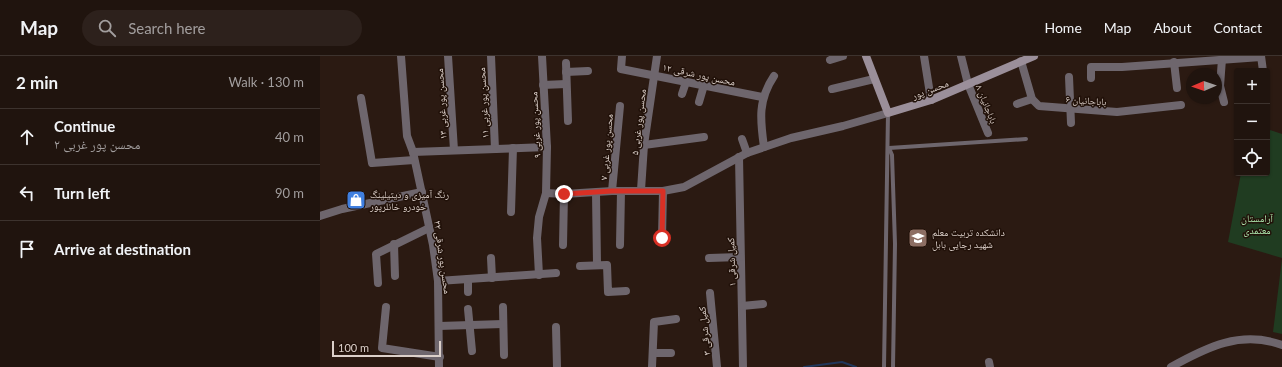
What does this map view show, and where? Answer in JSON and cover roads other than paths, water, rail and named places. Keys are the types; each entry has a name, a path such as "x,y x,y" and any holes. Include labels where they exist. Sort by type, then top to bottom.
{"main road":[{"path":"866,56 888,113"},
{"name":"محسن پور","path":"888,113 931,100 1034,56"}],"street":[{"name":"محسن پور شرقی ۲۲","path":"401,56 407,136 414,156 422,192 438,281 440,326 439,367"},
{"name":"محسن پور غربی ۱۳","path":"448,56 454,150"},
{"name":"محسن پور غربی ۱۱","path":"491,56 495,149"},
{"name":"محسن پور غربی ۹","path":"538,275 537,238 539,217 546,193 547,147 542,56"},
{"name":"محسن پور شرقی ۱۲","path":"622,56 621,69 654,74 762,97"},
{"name":"محسن پور غربی ۵","path":"641,190 644,145 657,56"},
{"path":"830,60 843,56"},
{"path":"924,56 931,100"},
{"name":"باباجانیان ۸","path":"961,56 968,84 988,133"},
{"path":"1091,78 1091,67 1122,67 1211,58 1222,59 1261,57 1263,68"},
{"path":"1222,59 1220,86 1224,102"},
{"path":"1017,104 1032,99 1021,61"},
{"path":"1174,62 1177,88"},
{"path":"566,63 568,121"},
{"path":"566,72 588,71"},
{"path":"764,147 761,126 762,97 774,76"},
{"path":"1070,77 1072,109 1071,123"},
{"path":"832,89 874,79"},
{"path":"682,94 686,82"},
{"path":"543,85 566,84"},
{"path":"699,102 704,85"},
{"path":"361,98 372,163 454,150 547,147"},
{"name":"باباجانیان ۶","path":"1032,99 1039,106 1118,112 1181,105"},
{"name":"محسن پور غربی ۷","path":"620,106 617,191 620,245"},
{"path":"546,193 596,193 641,190 663,191 684,187 747,153 791,138 843,126 888,113"},
{"path":"644,145 704,137"},
{"path":"742,139 747,153"},
{"path":"511,212 513,148"},
{"name":"کمیل شرقی ۱","path":"738,157 743,367"},
{"path":"662,238 663,191"},
{"path":"320,216 342,209 422,192"},
{"path":"596,193 597,264"},
{"path":"563,245 564,194"},
{"path":"378,283 376,254 429,228"},
{"path":"394,244 395,276"},
{"path":"709,258 740,257"},
{"path":"490,258 492,278"},
{"path":"580,266 597,264 607,265 608,292 626,291"},
{"path":"438,281 556,273"},
{"path":"468,279 468,292"},
{"name":"کمیل شرقی ۳","path":"710,294 717,367"},
{"path":"742,306 763,304"},
{"path":"386,307 382,348 440,357"},
{"path":"503,307 504,355"},
{"path":"468,309 472,351"},
{"path":"652,367 654,322 676,319"},
{"path":"440,326 503,324"},
{"path":"556,327 557,367"},
{"path":"1171,367 1203,349 1241,339 1282,345"},
{"path":"653,353 671,353"}],"lane":[{"path":"888,113 889,148 892,155 895,244 893,367"},
{"path":"889,148 1026,139"},
{"path":"884,367 886,155 889,148"},
{"path":"885,244 895,244"}],"waterway":[{"path":"804,367 842,362 856,367"}],"place":[{"name":"رنگ آمیزی و دیتیلینگ خودرو خانلرپور","path":"356,200"},
{"name":"دانشکده تربیت معلم شهید رجایی بابل","path":"918,238"}],"park label":[{"name":"آرامستان معتمدی","path":"1257,224"}]}
